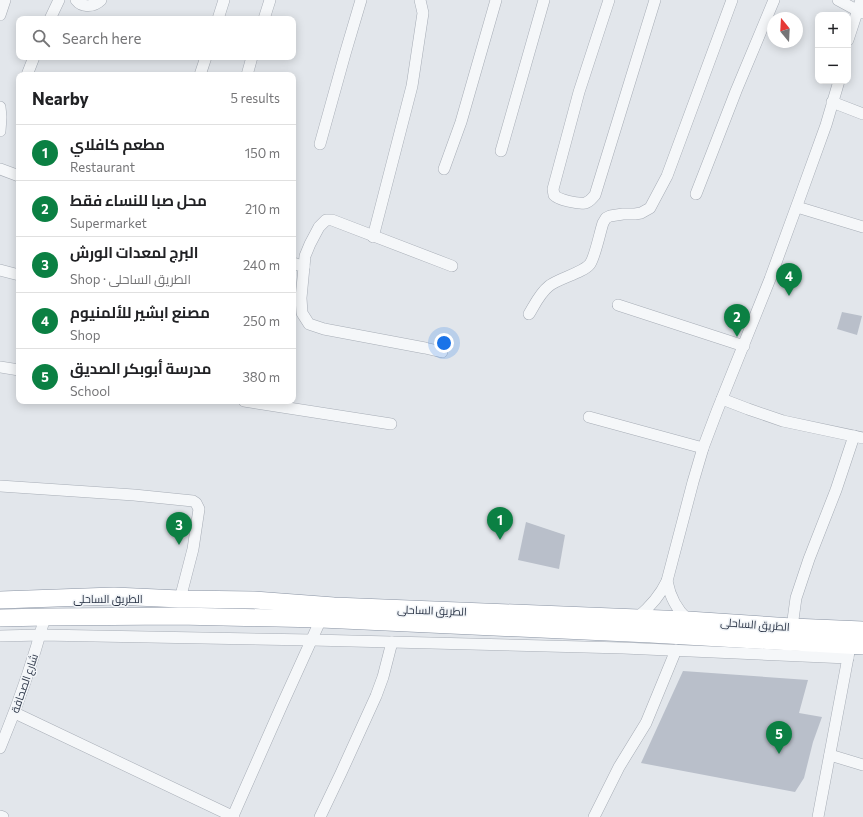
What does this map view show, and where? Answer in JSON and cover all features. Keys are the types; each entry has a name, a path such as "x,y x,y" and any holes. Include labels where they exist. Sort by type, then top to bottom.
{"highway":[{"name":"الطريق الساحلى","path":"0,600 114,596 254,600 334,606 688,620 863,630"},
{"name":"الطريق الساحلى","path":"0,618 178,616 321,619 650,634 854,650"}],"street":[{"path":"0,15 5,0"},
{"path":"52,16 60,0"},
{"path":"76,0 82,6 90,6 101,0"},
{"path":"219,16 224,0"},
{"path":"265,16 270,0"},
{"path":"320,144 361,0"},
{"path":"373,237 412,86 423,13 420,0"},
{"path":"444,168 461,122 496,0"},
{"path":"501,151 544,0"},
{"path":"609,0 579,92 553,189 554,195 557,198 586,203 595,195 655,0"},
{"path":"528,314 549,286 590,265 603,223 606,218 623,214 641,213 650,208 667,176 732,0"},
{"path":"696,194 736,91 774,0"},
{"path":"838,0 860,8 851,32"},
{"path":"28,72 33,60"},
{"path":"201,72 205,60"},
{"path":"248,72 251,60"},
{"path":"637,618 659,595 667,581 693,482 704,448 797,207 826,125 837,84"},
{"path":"832,102 863,114"},
{"path":"0,107 0,131"},
{"path":"0,169 16,175"},
{"path":"797,207 863,227"},
{"path":"442,352 324,329 309,324 302,313 301,298 305,256 319,227 326,220 332,220 452,266"},
{"path":"296,264 304,267"},
{"path":"0,270 16,274"},
{"path":"618,305 744,346"},
{"path":"0,367 16,370"},
{"path":"722,399 783,421 858,437 809,559 796,598 792,627"},
{"path":"263,404 391,424"},
{"path":"589,417 704,448"},
{"path":"0,486 134,495 193,501 196,503 199,510 193,549 180,599"},
{"path":"667,581 670,596 678,609 688,620"},
{"name":"شارع الصحافة","path":"0,748 15,713 45,617"},
{"path":"15,713 234,817 321,619"},
{"path":"0,636 40,635 312,640 676,650 854,650 830,755 818,817"},
{"path":"320,817 376,696 383,677 392,642"},
{"path":"594,817 619,767 646,723 676,650"},
{"path":"830,755 863,765"}],"building":[{"path":"842,312 862,316 857,335 837,329"},
{"path":"526,522 565,535 559,569 518,560"},
{"path":"683,671 808,680 799,713 822,717 813,742 804,778 795,792 641,763"}],"place":[{"name":"مصنع ابشير للألمنيوم","path":"789,296"},
{"name":"محل صبا للنساء فقط","path":"737,337"},
{"name":"مطعم كافلاي","path":"500,540"},
{"name":"البرج لمعدات الورش","path":"179,545"},
{"name":"مدرسة أبوبكر الصديق","path":"779,754"}]}
